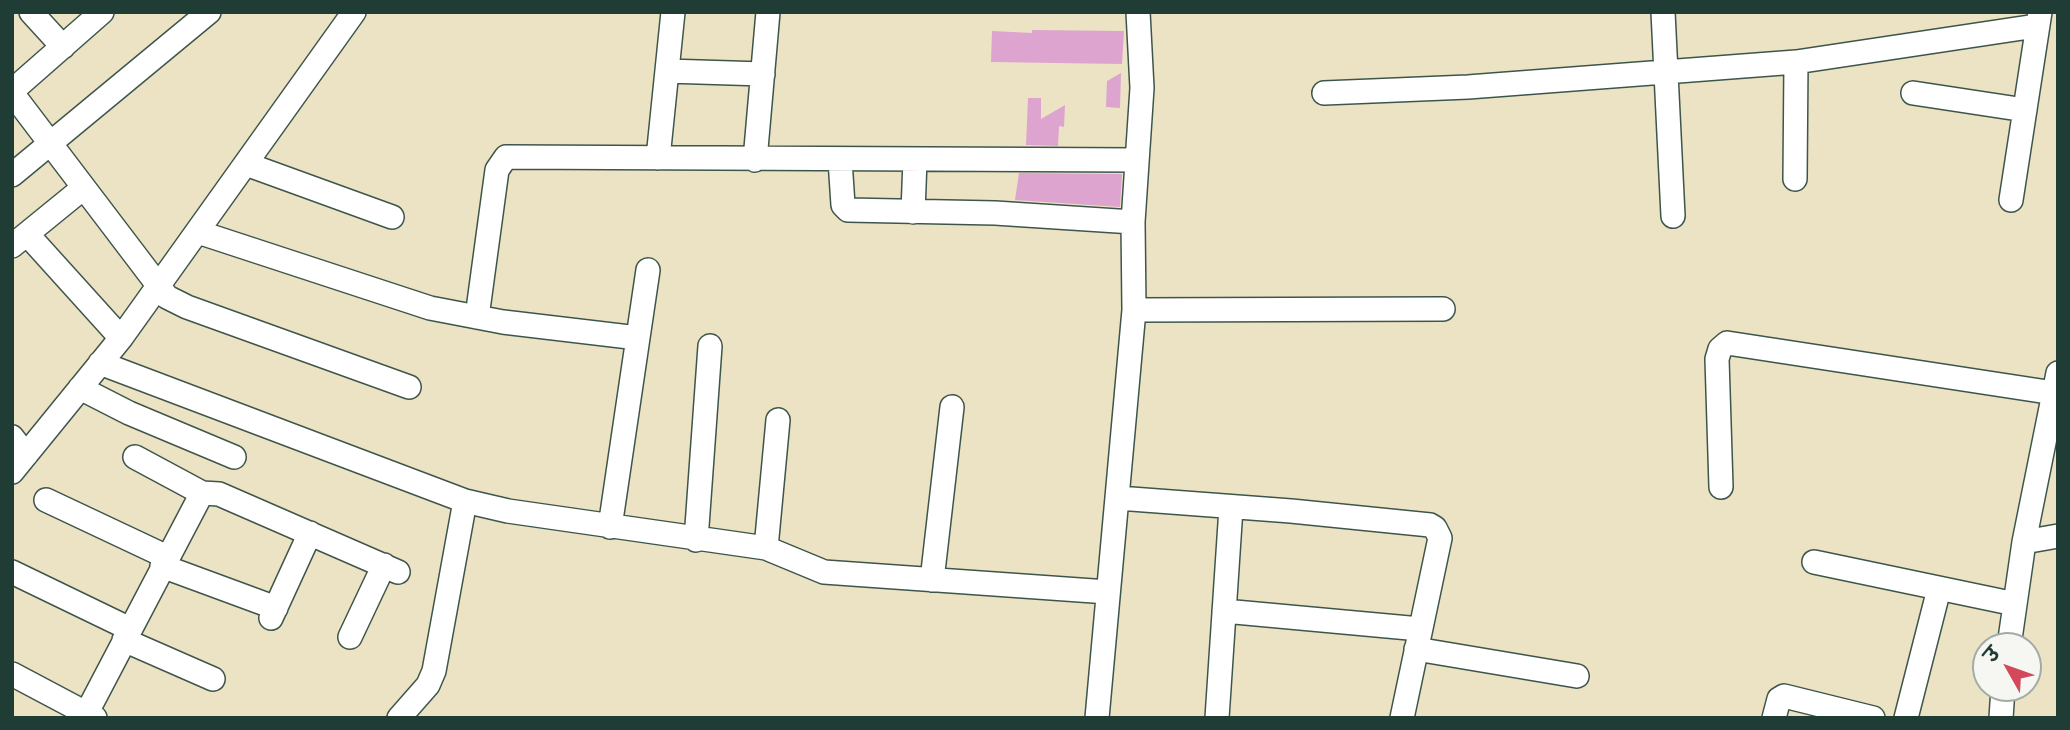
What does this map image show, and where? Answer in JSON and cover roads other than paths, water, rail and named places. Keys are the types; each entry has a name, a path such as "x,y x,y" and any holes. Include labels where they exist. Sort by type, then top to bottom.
{"street":[{"path":"30,12 63,47"},
{"path":"102,12 12,92 82,189 158,287 167,297 187,307 409,387"},
{"path":"12,174 50,146 209,12"},
{"path":"17,454 80,388 121,338 354,12"},
{"path":"658,158 673,12"},
{"path":"755,160 768,12"},
{"path":"1097,718 1133,310 1133,222 1143,88 1139,12"},
{"path":"1663,12 1673,216"},
{"path":"1324,93 1796,62 2038,19 2011,200"},
{"path":"1795,179 1796,62"},
{"path":"667,71 763,74"},
{"path":"1913,93 2025,110"},
{"path":"477,317 497,170 500,162 517,155 755,160 1138,160"},
{"path":"841,160 845,209 995,213 1133,222"},
{"path":"913,212 915,160"},
{"path":"246,164 392,217"},
{"path":"82,189 19,240 121,338"},
{"path":"198,232 430,308 477,317 638,338"},
{"path":"610,527 648,270"},
{"path":"1133,310 1443,309"},
{"path":"1721,487 1717,359 1720,349 1727,344 2056,383 2024,542 2010,632"},
{"path":"696,540 710,346"},
{"path":"100,363 465,501 610,527 766,548 824,572 1108,592"},
{"path":"80,388 129,413 234,457"},
{"path":"932,580 952,407"},
{"path":"766,548 778,420"},
{"path":"135,457 202,493 211,491 391,569 350,637"},
{"path":"12,674 88,716 127,635 202,493"},
{"path":"1118,498 1430,525 1440,538 1402,718"},
{"path":"46,500 165,562 274,613 310,533"},
{"path":"399,718 428,685 434,671 465,501"},
{"path":"1217,718 1231,508"},
{"path":"2024,542 2058,536"},
{"path":"1814,562 2015,604"},
{"path":"12,572 213,679"},
{"path":"1906,718 1940,589"},
{"path":"1224,611 1418,639 1577,676"},
{"path":"1774,718 1779,699 1784,696 1873,718"}]}
